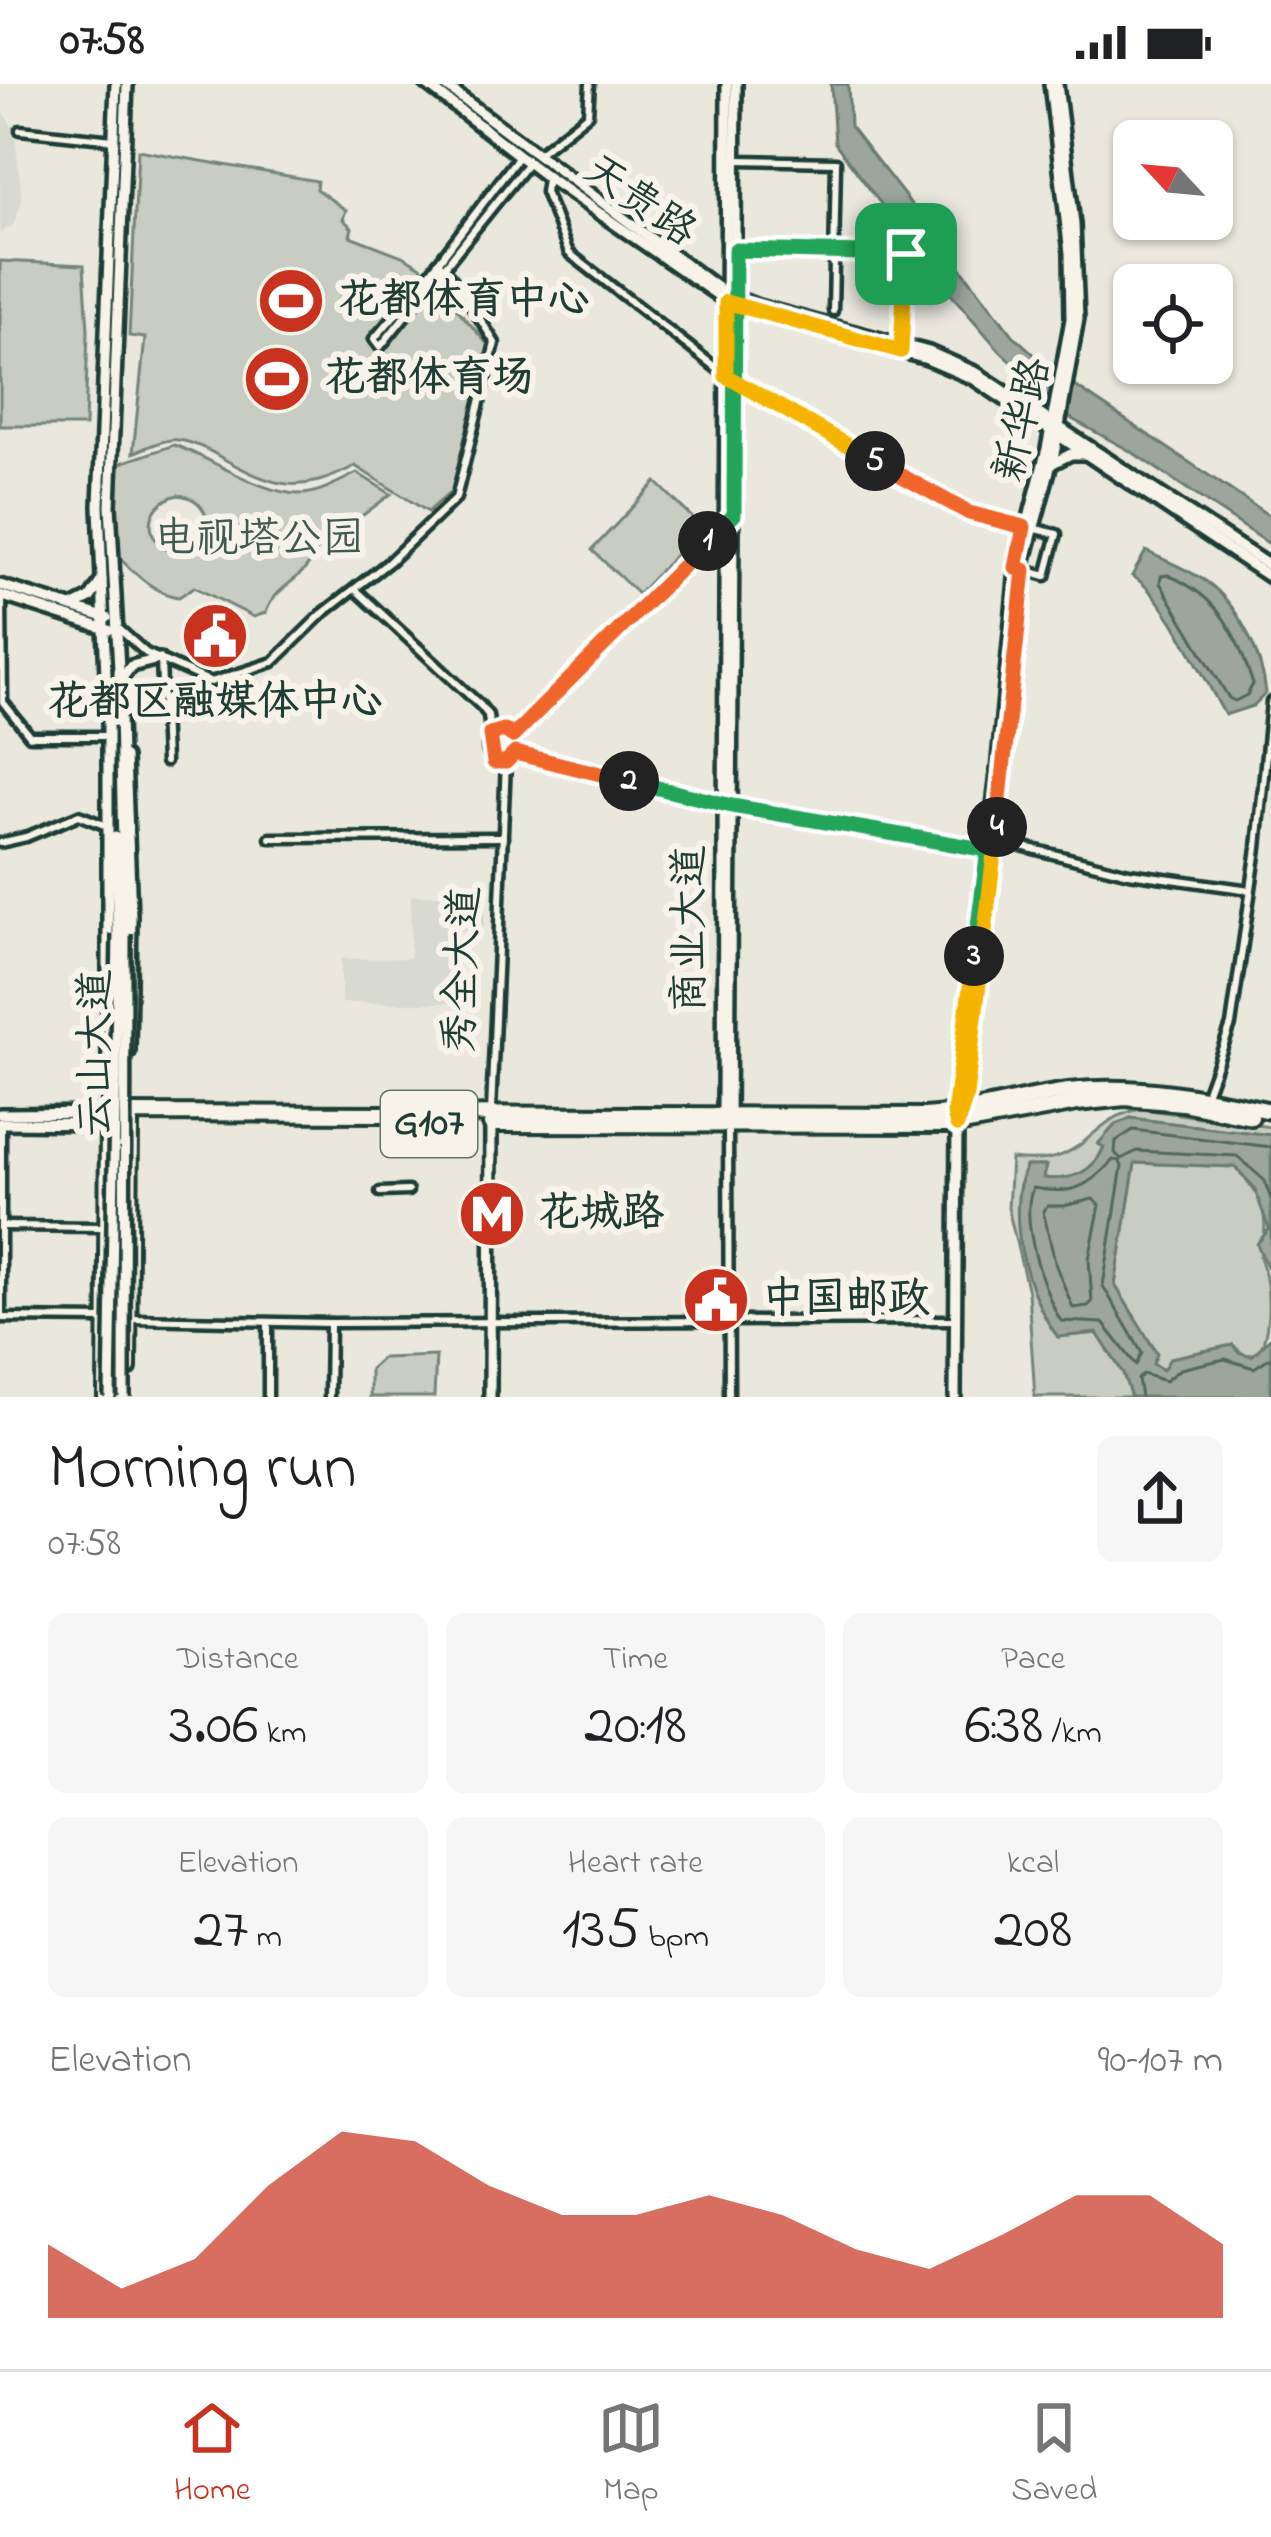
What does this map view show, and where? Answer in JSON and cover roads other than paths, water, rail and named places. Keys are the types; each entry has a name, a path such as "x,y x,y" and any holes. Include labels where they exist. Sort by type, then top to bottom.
{"highway":[{"name":"G107","path":"958,1117 1090,1089 1205,1097 1271,1116"},
{"name":"G107","path":"118,1118 958,1117 1125,1098 1271,1116"},
{"name":"云山大道","path":"117,1397 106,1319 114,1225 108,1173 118,1118"},
{"name":"云山大道","path":"117,1397 129,1319 118,1118"}],"main road":[{"name":"云山大道","path":"116,84 99,506 121,934"},
{"name":"云山大道","path":"121,934 120,682 110,506 127,84"},
{"name":"天贵路","path":"426,84 730,300 965,367 1056,421 1271,567"},
{"name":"天贵路","path":"443,84 547,177 730,300 762,315 902,348"},
{"name":"商业大道","path":"727,1119 730,300 735,250 731,84"},
{"name":"商业大道","path":"730,378 735,342 727,263 731,84"},
{"name":"新华路","path":"1028,528 1050,468 1071,319 1072,277 1053,84"},
{"path":"706,280 719,278 727,263"},
{"path":"735,342 743,323 762,315"},
{"name":"天贵路","path":"1056,421 1089,454 1271,578"},
{"name":"新华路","path":"955,1397 958,1117 1020,569 1056,421"},
{"path":"1050,468 1064,456 1089,454"},
{"path":"72,607 90,598 102,580"},
{"path":"1,592 117,627"},
{"path":"1,592 72,607 104,623"},
{"path":"120,682 131,666 160,659"},
{"name":"云山大道","path":"118,1118 131,916 120,710"},
{"name":"云山大道","path":"108,730 110,1068 118,1118"},
{"path":"117,1397 121,934"},
{"path":"0,1120 118,1118 114,1225 117,1397"},
{"name":"秀全大道","path":"490,1397 491,1120"}],"street":[{"path":"528,158 445,270 380,347 374,339 528,158 588,114 590,84"},
{"path":"20,130 113,140"},
{"path":"735,160 836,162 833,311"},
{"path":"547,177 545,192 569,253 730,378 969,513 1057,534 1046,576 1020,569"},
{"path":"735,250 906,254 902,348"},
{"path":"117,627 160,659 212,682 273,662 456,497 495,343 438,262"},
{"path":"513,736 730,519"},
{"path":"355,589 481,706 488,715 491,760 506,762 515,753"},
{"path":"1,592 4,706 30,736 108,730"},
{"path":"160,659 165,762"},
{"path":"1205,1097 1231,1025 1271,702"},
{"path":"490,734 504,730 513,736 515,753"},
{"path":"515,753 728,805 992,848 1012,844 1129,873 1250,890"},
{"name":"秀全大道","path":"491,1120 506,762"},
{"path":"0,843 79,815 109,827"},
{"path":"270,838 503,837"},
{"name":"商业大道","path":"727,1119 729,1397"},
{"path":"0,1120 1,1318 268,1323 955,1320"},
{"path":"380,1192 408,1191"},
{"path":"2,1226 114,1225"},
{"path":"268,1323 268,1397"},
{"path":"329,1397 330,1323"}],"water":[{"path":"831,84 848,84 850,126 1013,335 1051,370 1271,517 1271,545 1132,452 1072,419 1000,351 932,272 835,143"},
{"path":"1146,551 1207,582 1229,603 1254,647 1264,678 1266,693 1253,706 1225,715 1170,618 1132,576"},
{"path":"1130,1118 1271,1135 1271,1275 1257,1244 1269,1229 1254,1187 1235,1167 1135,1163 1115,1285 1157,1354 1153,1364 1163,1370 1170,1358 1233,1345 1252,1356 1271,1337 1271,1397 1131,1397 1123,1373 1097,1333 1058,1337 1047,1320 1029,1278 1018,1230 1020,1185 1027,1166 1046,1166 1043,1178 1080,1174 1099,1156 1104,1147 1098,1144 1115,1125"}],"place":[{"name":"花都体育中心","path":"291,301"},
{"name":"花都体育场","path":"277,379"},
{"name":"花都区融媒体中心","path":"215,636"},
{"name":"花城路","path":"492,1214"},
{"name":"中国邮政","path":"716,1300"}],"park label":[{"name":"电视塔公园","path":"259,540"}]}
